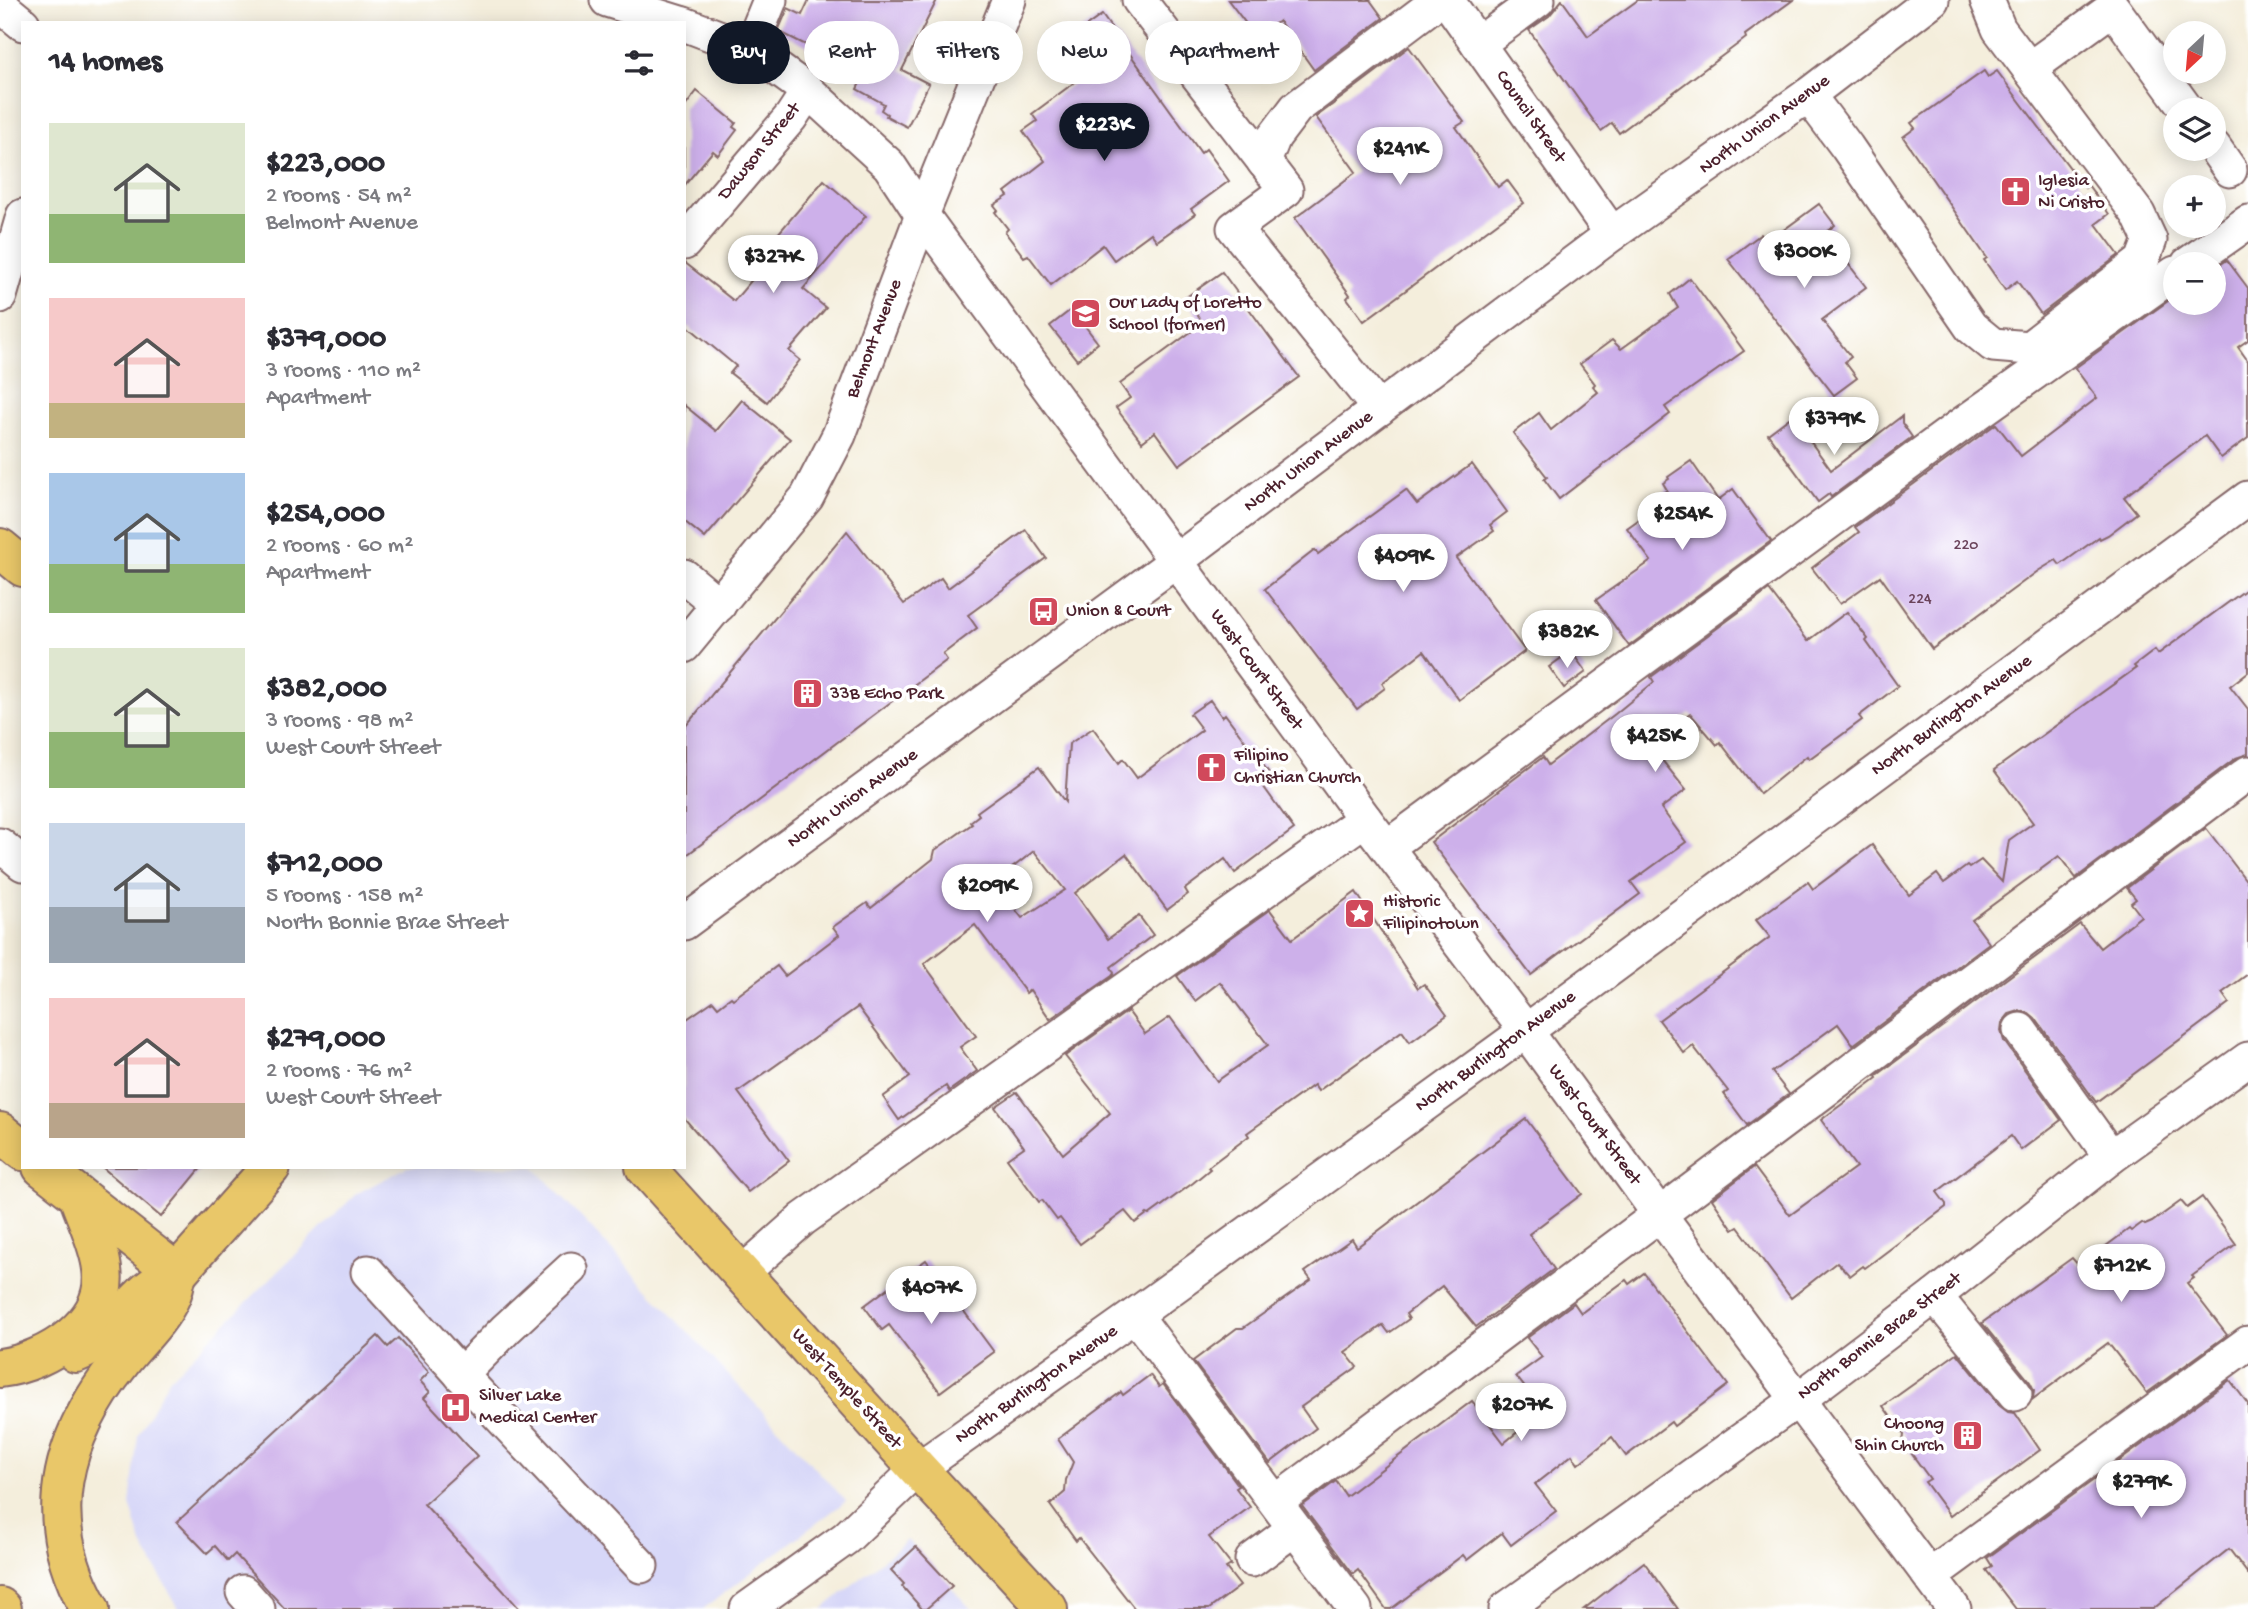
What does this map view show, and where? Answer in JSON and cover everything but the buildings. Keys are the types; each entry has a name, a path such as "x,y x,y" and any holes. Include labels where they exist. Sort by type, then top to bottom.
{"main road":[{"path":"0,548 21,565"},
{"path":"0,1132 21,1149"},
{"path":"44,1169 177,1273"},
{"path":"0,1369 53,1362 83,1350 108,1333 141,1296 157,1283 177,1273 269,1169"},
{"name":"West Temple Street","path":"647,1169 1048,1609"},
{"path":"0,1369 40,1357 69,1339 88,1321 100,1299 103,1272 79,1198"},
{"path":"90,1609 79,1589 67,1556 62,1520 62,1489 68,1454 80,1424 98,1393 160,1316 171,1297 177,1273"}],"street":[{"name":"West Court Street","path":"607,0 675,21"},
{"path":"761,21 770,0"},
{"name":"Belmont Avenue","path":"686,644 807,497 839,435 922,215 1009,0"},
{"path":"1139,0 1286,190 1234,228 1379,409"},
{"path":"1264,162 1274,137 1296,108 1439,0"},
{"name":"Council Street","path":"1447,0 1612,234"},
{"path":"1478,44 1538,0"},
{"name":"North Union Avenue","path":"686,922 1176,561 1612,234 1808,95 1932,0"},
{"path":"1808,95 1971,327 1993,345 2029,348 2142,261 2150,240 2138,214 1999,29 1987,0"},
{"path":"0,5 21,22"},
{"path":"2029,69 2113,8 2178,98"},
{"name":"West Court Street","path":"686,25 707,33"},
{"name":"West Court Street","path":"790,78 889,165 922,215 1365,818 1954,1609"},
{"name":"Dawson Street","path":"686,241 791,117 808,91"},
{"path":"1,284 21,222"},
{"path":"2205,252 2248,222"},
{"path":"1387,847 1961,425 2163,282"},
{"name":"North Burlington Avenue","path":"747,1609 846,1538 918,1469 1136,1315 1526,1031 2248,498"},
{"path":"686,578 719,605"},
{"path":"1252,1560 1285,1515 1659,1214 2248,773"},
{"path":"742,1273 803,1219 1365,818"},
{"path":"0,845 21,862"},
{"path":"2020,1030 2110,1157"},
{"name":"North Bonnie Brae Street","path":"1506,1609 1798,1399 1936,1296 2110,1157 2248,1059"},
{"path":"461,1375 571,1269"},
{"path":"368,1272 641,1566"},
{"path":"1936,1296 2015,1394"},
{"path":"1136,1315 1355,1609"},
{"path":"1930,1576 2248,1343"}],"shaded area":[{"name":"Silver Lake Medical Center","path":"403,1169 536,1169 846,1501 703,1609 179,1609 142,1544 130,1504 138,1435 169,1379 356,1194"},
{"path":"907,1540 971,1609 823,1609"}],"place":[{"name":"Iglesia Ni Cristo","path":"2015,192"},
{"name":"Our Lady of Loretto School (former)","path":"1086,314"},
{"name":"Union & Court","path":"1043,611"},
{"name":"33B Echo Park","path":"807,694"},
{"name":"Filipino Christian Church","path":"1211,767"},
{"name":"Historic Filipinotown","path":"1360,913"},
{"name":"Silver Lake Medical Center","path":"456,1407"},
{"name":"Choong Shin Church","path":"1967,1435"}]}
